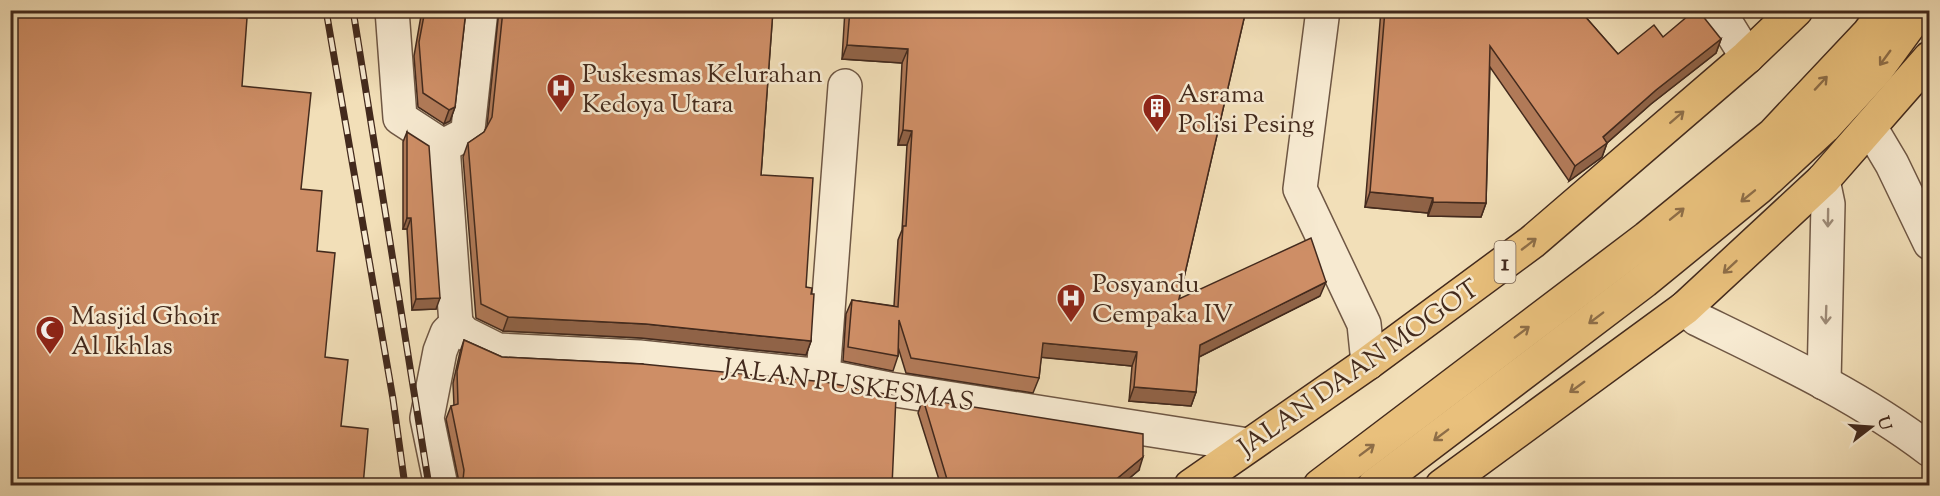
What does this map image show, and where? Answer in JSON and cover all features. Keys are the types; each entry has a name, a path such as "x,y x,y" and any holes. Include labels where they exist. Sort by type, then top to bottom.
{"highway":[{"name":"JALAN DAAN MOGOT","path":"1195,484 1368,363 1532,242 1747,57 1796,10"},
{"path":"1320,486 1637,245 1773,135 1869,33 1886,10"},
{"path":"1374,486 1644,281 1759,187 1824,127 1847,102 1877,69 1920,10"},
{"path":"1442,486 1686,308 1823,180 1929,58"}],"street":[{"path":"392,10 400,118 443,146"},
{"path":"443,146 464,135 468,129 481,10"},
{"path":"1323,10 1300,189 1364,324 1368,363"},
{"path":"1718,10 1747,57"},
{"path":"822,375 845,86"},
{"path":"1870,127 1892,164 1929,243"},
{"path":"441,486 427,418 440,351 447,333 456,324 443,146"},
{"path":"1823,180 1828,204 1824,383"},
{"path":"1686,308 1697,319 1824,383 1894,423 1929,450"},
{"name":"JALAN PUSKESMAS","path":"456,324 464,333 498,350 639,357 822,375 889,390 1248,445"}],"building":[{"path":"10,10 217,10 218,16 247,18 242,86 311,93 301,189 322,191 317,251 335,253 325,357 348,360 341,426 368,429 363,486 10,486"},
{"path":"425,10 466,10 455,107 449,110 423,93 419,42"},
{"path":"503,10 773,10 761,175 813,178 806,287 812,288 811,294 814,294 811,341 646,324 508,317 481,304 468,143 484,132 492,117"},
{"path":"850,10 1246,10 1179,299 1311,238 1326,282 1200,345 1196,392 1134,387 1137,352 1043,343 1039,378 911,358 899,320 898,356 848,347 852,300 898,307 912,131 903,130 908,49 847,45"},
{"path":"1385,10 1582,10 1582,13 1618,54 1654,25 1663,37 1695,10 1698,10 1721,39 1656,90 1603,137 1607,143 1575,166 1490,46 1486,203 1433,202 1433,198 1370,192"},
{"path":"407,132 429,146 440,298 416,299 411,218 407,218"},
{"path":"464,340 502,357 642,364 825,382 896,396 892,486 459,486 463,480 464,470 451,406 458,404 457,371"},
{"path":"923,399 1143,434 1143,457 1108,486 949,486"}],"railway":[{"path":"326,10 393,399 405,486"},
{"path":"353,10 429,486"}],"place":[{"name":"Puskesmas Kelurahan Kedoya Utara","path":"561,114"},
{"name":"Asrama Polisi Pesing","path":"1157,134"},
{"name":"Posyandu Cempaka IV","path":"1071,324"},
{"name":"Masjid Ghoir Al Ikhlas","path":"50,356"}]}
